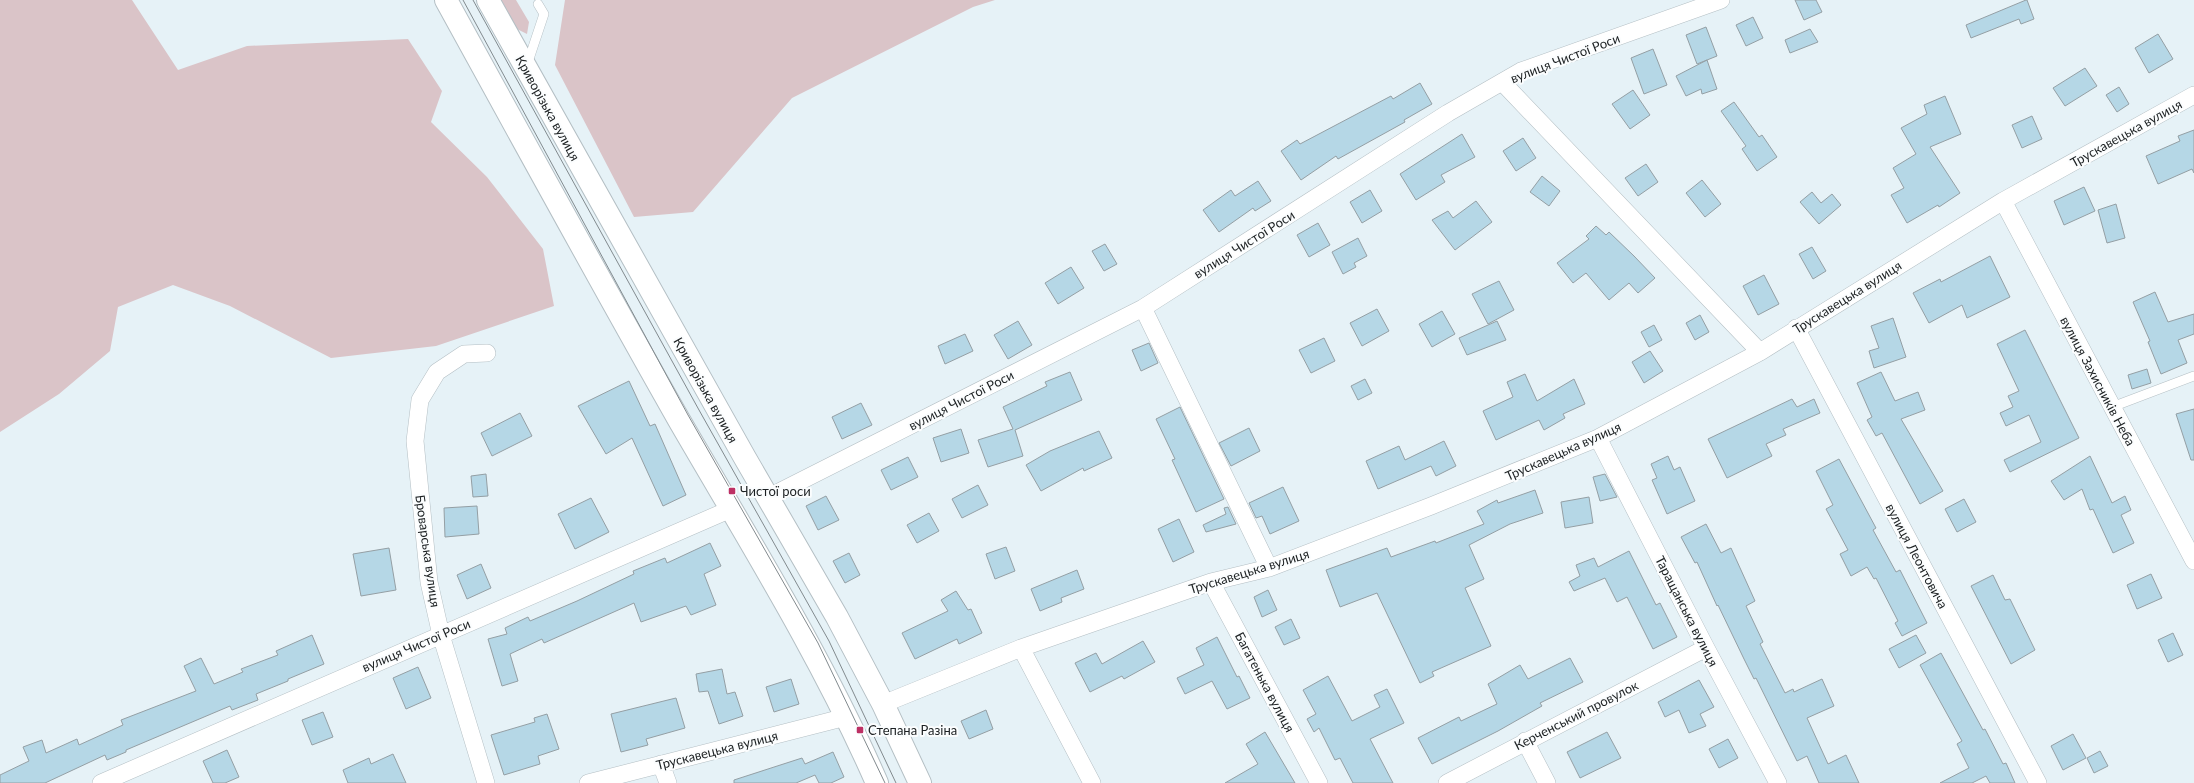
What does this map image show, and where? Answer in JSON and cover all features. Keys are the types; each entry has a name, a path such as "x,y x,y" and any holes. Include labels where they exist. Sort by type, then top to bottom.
{"main road":[{"path":"446,0 804,637 846,717 877,783"},
{"name":"Криворізька вулиця","path":"488,0 745,458 769,497 883,704 920,783"}],"street":[{"name":"вулиця Чистої Роси","path":"769,497 1143,308 1448,113 1521,72 1721,0"},
{"path":"1502,82 1760,352"},
{"name":"Трускавецька вулиця","path":"883,704 1021,648 1212,582 1269,568 1431,506 1598,438 1760,352 1796,328 2003,201 2194,95"},
{"name":"вулиця Захисників Неба","path":"2003,201 2194,562"},
{"path":"1143,308 1269,568"},
{"name":"вулиця Леонтовича","path":"1796,328 2038,783"},
{"name":"Броварська вулиця","path":"486,783 441,635 429,582 415,441 420,400 437,372 464,354 487,353"},
{"name":"Таращанська вулиця","path":"1598,438 1706,648 1778,783"},
{"name":"вулиця Чистої Роси","path":"101,783 731,509"},
{"name":"Багатенька вулиця","path":"1212,582 1319,783"},
{"path":"1021,648 1092,783"},
{"name":"Керченський провулок","path":"1447,783 1706,648"},
{"name":"Трускавецька вулиця","path":"588,783 846,717"},
{"path":"1525,741 1547,783"},
{"path":"661,764 668,783"}],"lane":[{"path":"526,69 544,14 538,4"},
{"path":"2112,407 2194,376"}],"shaded area":[{"path":"0,0 132,0 178,70 247,46 408,39 442,91 431,122 487,177 543,249 554,306 436,346 331,358 230,306 173,285 118,307 110,351 59,394 0,432"},
{"path":"501,0 516,0 529,22 527,34 517,29"},
{"path":"565,0 995,0 973,7 792,98 693,212 634,217 555,65"}],"building":[{"path":"1795,0 1816,0 1822,12 1804,20"},
{"path":"2026,0 2034,19 2021,24 2019,19 1971,38 1966,25"},
{"path":"1753,17 1763,38 1746,46 1736,25"},
{"path":"1706,27 1717,56 1697,64 1686,35"},
{"path":"1810,29 1818,42 1790,53 1785,40"},
{"path":"2158,34 2173,59 2149,73 2135,48"},
{"path":"1653,49 1667,85 1644,94 1631,58"},
{"path":"1707,60 1717,89 1702,94 1701,89 1686,96 1676,76"},
{"path":"2085,68 2097,86 2065,106 2053,88"},
{"path":"1420,83 1432,104 1404,120 1405,122 1338,159 1336,156 1301,180 1281,151 1297,140 1300,144 1391,96 1393,99"},
{"path":"2119,87 2129,104 2117,112 2106,95"},
{"path":"1633,90 1650,115 1630,129 1612,104"},
{"path":"1945,96 1961,134 1930,147 1960,193 1939,207 1938,205 1907,223 1891,195 1904,188 1893,168 1916,154 1901,128 1927,114 1924,105"},
{"path":"1734,102 1759,137 1762,135 1777,157 1757,171 1742,149 1746,146 1721,111"},
{"path":"2032,116 2042,139 2022,148 2012,125"},
{"path":"2194,130 2194,173 2192,169 2158,184 2146,156 2180,141 2178,136"},
{"path":"1462,134 1475,157 1441,175 1445,182 1416,200 1400,174"},
{"path":"1523,138 1536,158 1516,171 1503,151"},
{"path":"1646,164 1658,182 1638,196 1625,178"},
{"path":"1542,176 1560,191 1549,206 1530,192"},
{"path":"1702,180 1721,204 1705,217 1686,193"},
{"path":"1258,181 1271,201 1255,211 1253,208 1219,232 1203,210 1231,190 1235,196"},
{"path":"2084,187 2095,211 2064,225 2054,201"},
{"path":"1370,190 1382,211 1362,223 1350,202"},
{"path":"1812,192 1821,203 1832,194 1841,205 1819,224 1800,202"},
{"path":"1476,201 1492,222 1455,250 1432,220 1448,211 1453,218"},
{"path":"2116,204 2125,238 2107,243 2098,210"},
{"path":"1318,223 1330,245 1309,257 1297,235"},
{"path":"1596,226 1606,235 1609,232 1655,278 1638,293 1629,283 1609,300 1586,273 1573,283 1557,263 1589,239 1586,236"},
{"path":"1358,238 1367,256 1354,263 1356,267 1343,274 1332,252"},
{"path":"1105,244 1117,264 1104,271 1092,251"},
{"path":"1812,247 1826,271 1813,279 1799,254"},
{"path":"1990,256 2010,297 1967,318 1962,305 1929,323 1913,293 1940,279 1941,282"},
{"path":"1071,267 1084,288 1058,304 1045,283"},
{"path":"1764,275 1779,304 1758,315 1743,286"},
{"path":"1499,281 1514,310 1488,324 1472,294"},
{"path":"2155,292 2168,322 2194,314 2194,334 2178,340 2187,363 2161,374 2148,342 2150,341 2133,302"},
{"path":"1377,309 1389,331 1362,346 1350,323"},
{"path":"1442,311 1455,334 1432,347 1419,324"},
{"path":"1700,315 1709,332 1695,340 1686,323"},
{"path":"1893,318 1906,357 1874,368 1869,351 1879,348 1871,326"},
{"path":"1018,321 1032,345 1008,359 994,335"},
{"path":"1497,321 1506,340 1467,355 1459,338"},
{"path":"1654,325 1662,340 1649,347 1641,332"},
{"path":"2025,330 2079,438 2010,472 2004,460 2041,442 2029,415 2006,426 2000,413 2013,407 2008,396 2019,391 1997,344"},
{"path":"965,334 973,351 945,364 938,346"},
{"path":"1324,338 1335,361 1311,373 1299,350"},
{"path":"1149,343 1158,363 1141,371 1132,350"},
{"path":"1650,351 1663,371 1644,383 1632,362"},
{"path":"2147,369 2151,383 2132,389 2128,375"},
{"path":"1070,372 1082,400 1015,430 1023,456 988,467 978,440 1013,429 1003,407 1047,386 1045,382"},
{"path":"1881,372 1895,401 1918,392 1925,410 1901,419 1943,491 1920,504 1882,433 1876,436 1867,420 1872,417 1857,383"},
{"path":"1525,374 1537,401 1574,379 1585,404 1563,414 1565,418 1544,430 1539,420 1496,440 1483,411 1513,397 1507,382"},
{"path":"1365,379 1372,393 1358,400 1351,386"},
{"path":"629,381 650,426 655,424 686,495 663,506 632,438 606,454 578,406"},
{"path":"1792,399 1797,407 1814,399 1820,413 1783,429 1786,435 1766,444 1772,456 1727,478 1708,439"},
{"path":"861,403 872,425 842,439 832,417"},
{"path":"1180,407 1224,499 1196,512 1172,460 1175,459 1156,419"},
{"path":"2194,409 2194,460 2191,460 2176,414"},
{"path":"520,413 532,436 492,456 481,433"},
{"path":"1249,428 1260,451 1231,466 1219,443"},
{"path":"961,429 969,453 941,462 933,438"},
{"path":"1099,431 1112,458 1084,471 1083,468 1041,491 1026,465 1050,451"},
{"path":"1444,441 1456,466 1436,476 1431,466 1378,489 1366,461 1399,446 1405,460"},
{"path":"1668,456 1674,470 1680,467 1695,501 1667,514 1652,480 1657,478 1651,464"},
{"path":"2090,456 2112,503 2125,496 2131,510 2121,515 2134,543 2113,553 2093,509 2090,510 2082,489 2064,500 2051,481"},
{"path":"908,457 918,477 891,490 881,470"},
{"path":"1839,459 1876,528 1873,530 1896,572 1900,570 1927,623 1902,636 1895,623 1898,621 1876,578 1874,579 1867,567 1851,576 1840,554 1848,550 1826,509 1833,505 1816,471"},
{"path":"486,474 488,496 473,497 471,476"},
{"path":"1605,474 1617,497 1600,501 1593,477"},
{"path":"978,485 988,505 962,518 952,499"},
{"path":"1283,487 1299,521 1270,534 1262,516 1256,518 1249,503"},
{"path":"1535,490 1543,513 1510,524 1469,545 1484,579 1465,588 1491,646 1432,672 1434,676 1420,683 1377,593 1340,607 1326,570 1387,548 1391,557 1435,541 1436,543 1484,524 1477,511 1497,500 1498,503"},
{"path":"826,496 839,520 818,530 806,506"},
{"path":"1589,497 1593,523 1565,528 1561,502"},
{"path":"591,498 609,532 575,549 558,514"},
{"path":"1964,499 1976,522 1957,532 1945,509"},
{"path":"477,506 479,534 445,537 444,508"},
{"path":"1228,507 1236,524 1206,532 1203,525 1226,514 1224,508"},
{"path":"929,513 939,531 917,543 907,525"},
{"path":"1179,519 1194,552 1173,562 1158,529"},
{"path":"1706,524 1721,553 1731,548 1755,601 1746,606 1763,642 1760,644 1785,693 1793,689 1794,692 1822,679 1834,706 1807,718 1828,764 1846,755 1859,783 1819,783 1807,756 1797,761 1756,678 1754,679 1718,605 1717,606 1697,562 1695,563 1681,537"},
{"path":"710,543 721,566 704,574 716,605 691,615 686,606 641,622 634,603 544,643 542,639 510,654 518,681 502,686 488,639 507,634 505,628 528,617 530,621 577,601 634,574 633,571 665,558 667,563"},
{"path":"1006,547 1015,571 995,579 986,554"},
{"path":"389,548 396,590 361,596 353,554"},
{"path":"1629,551 1656,605 1660,603 1677,637 1653,649 1627,597 1617,602 1605,578 1574,591 1569,582 1580,576 1576,565 1594,558 1598,567"},
{"path":"849,553 860,575 845,583 833,561"},
{"path":"481,564 491,588 467,599 457,575"},
{"path":"1077,570 1084,589 1061,598 1062,602 1040,611 1031,589"},
{"path":"2151,574 2162,598 2137,609 2127,585"},
{"path":"1993,575 2005,600 2010,599 2035,650 2011,664 1971,586"},
{"path":"1268,590 1277,610 1262,617 1254,597"},
{"path":"956,591 968,610 971,609 982,633 959,644 957,639 915,659 902,633 948,611 941,600"},
{"path":"1291,619 1300,638 1284,645 1275,627"},
{"path":"2173,633 2183,655 2168,662 2158,640"},
{"path":"312,635 324,664 256,694 258,700 232,710 230,706 126,750 126,752 107,760 105,755 45,783 0,783 0,775 29,761 23,747 42,740 46,753 77,739 79,745 123,725 121,720 196,691 184,666 201,658 214,684 243,672 241,669 278,655 276,651"},
{"path":"1916,635 1926,653 1899,668 1889,649"},
{"path":"1217,637 1237,677 1239,676 1250,698 1227,709 1212,681 1185,694 1177,678 1204,665 1196,648"},
{"path":"1143,641 1155,662 1124,679 1122,676 1090,692 1075,663 1096,653 1102,664"},
{"path":"1941,653 1983,730 1985,729 2003,764 2006,763 2015,783 1990,783 1986,776 1972,783 1940,783 1969,768 1957,744 1962,741 1920,665"},
{"path":"1570,658 1583,682 1540,703 1542,706 1498,731 1432,764 1418,738 1459,717 1461,721 1497,704 1488,684 1520,665 1528,679"},
{"path":"418,667 431,698 406,709 393,678"},
{"path":"722,669 727,694 735,692 743,716 719,724 708,691 699,692 696,674"},
{"path":"1328,676 1352,721 1380,707 1374,695 1387,689 1404,723 1370,739 1393,783 1353,783 1340,758 1335,760 1319,728 1314,732 1307,719 1316,714 1303,690"},
{"path":"791,679 799,704 774,712 766,687"},
{"path":"1699,680 1714,707 1700,714 1706,726 1689,733 1679,710 1665,717 1658,702"},
{"path":"676,698 685,728 646,739 648,745 621,752 611,714"},
{"path":"986,710 993,729 969,739 961,721"},
{"path":"323,712 333,737 312,745 302,720"},
{"path":"547,714 559,749 538,756 540,764 504,775 491,735 535,722 534,718"},
{"path":"1265,732 1295,783 1225,783 1258,764 1246,744"},
{"path":"1607,732 1621,758 1580,778 1567,752"},
{"path":"2073,734 2086,758 2063,770 2051,746"},
{"path":"1728,739 1738,758 1719,768 1709,749"},
{"path":"227,750 239,777 225,783 213,783 203,761"},
{"path":"2100,751 2108,766 2094,773 2087,758"},
{"path":"833,752 844,777 831,783 819,783 815,775 796,783 734,783 734,780 802,758 805,764"},
{"path":"393,754 406,783 348,783 343,770 369,758 371,764"}],"tram line":[{"path":"463,0 688,415 818,643 885,783"},
{"path":"473,0 699,410 829,641 896,783"}],"place":[{"name":"Чистої роси","path":"732,491"},
{"name":"Степана Разіна","path":"860,730"}]}
